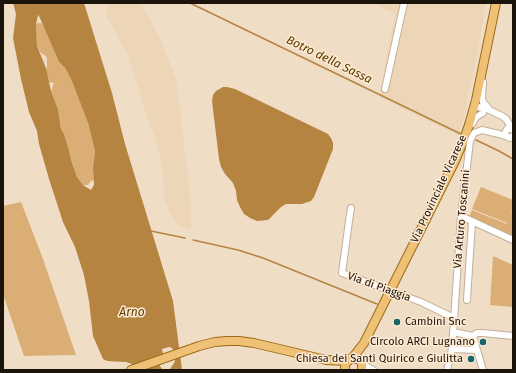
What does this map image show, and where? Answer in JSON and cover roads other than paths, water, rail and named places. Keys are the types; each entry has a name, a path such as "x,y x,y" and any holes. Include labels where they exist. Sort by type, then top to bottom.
{"main road":[{"name":"Via Provinciale Vicarese","path":"349,359 364,343 455,161 463,142 474,109 496,3"},
{"path":"131,370 199,346 220,341 239,341 264,345 326,360 340,366 345,370"},
{"name":"Via Provinciale Vicarese","path":"362,365 364,343"},
{"path":"345,370 345,364 349,359"},
{"path":"326,360 357,359 362,365"}],"street":[{"path":"385,90 404,3"},
{"path":"483,67 482,98 490,110"},
{"path":"474,109 482,107 504,117 508,121 510,130"},
{"path":"474,109 483,113 499,115"},
{"path":"463,142 474,120 483,113"},
{"name":"Via Arturo Toscanini","path":"447,370 452,349 461,216 469,147 472,135 475,132 482,130 499,134"},
{"path":"499,134 510,130"},
{"path":"510,130 505,134 511,138"},
{"path":"499,134 511,138"},
{"name":"Via di Piaggia","path":"351,208 342,273 421,302 454,318"},
{"path":"461,216 513,240"},
{"path":"467,300 472,222"},
{"path":"453,332 473,336 477,333 513,336"},
{"path":"473,336 483,370"},
{"path":"452,349 477,350"},
{"path":"362,365 373,370"}],"water":[{"name":"Arno","path":"13,3 84,3 173,301 182,370 168,370 174,363 176,357 172,348 169,347 162,349 163,354 159,356 158,360 162,369 166,370 136,370 132,364 126,362 107,361 103,359 93,336 84,275 75,247 63,222 39,144 37,131 29,112 13,38 16,14","holes":["38,15 59,62 65,68 71,79 88,123 95,151 93,168 94,185 91,190 83,185 77,177 64,134 61,129 58,109 51,91 46,68 37,46 36,24"]},
{"path":"223,87 235,89 328,134 333,143 333,149 314,197 311,201 302,204 286,204 268,220 257,221 244,214 237,200 233,183 225,174 219,159 212,101 213,95 216,91"}],"waterway":[{"name":"Botro della Sassa","path":"190,3 461,134"},
{"name":"Botro della Sassa","path":"476,140 513,159"},
{"path":"151,231 185,238"},
{"path":"193,240 238,250 263,258 377,304"}],"place":[{"name":"Cambini Snc","path":"397,322"},
{"name":"Circolo ARCI Lugnano","path":"483,342"},
{"name":"Chiesa dei Santi Quirico e Giulitta","path":"471,359"}]}
